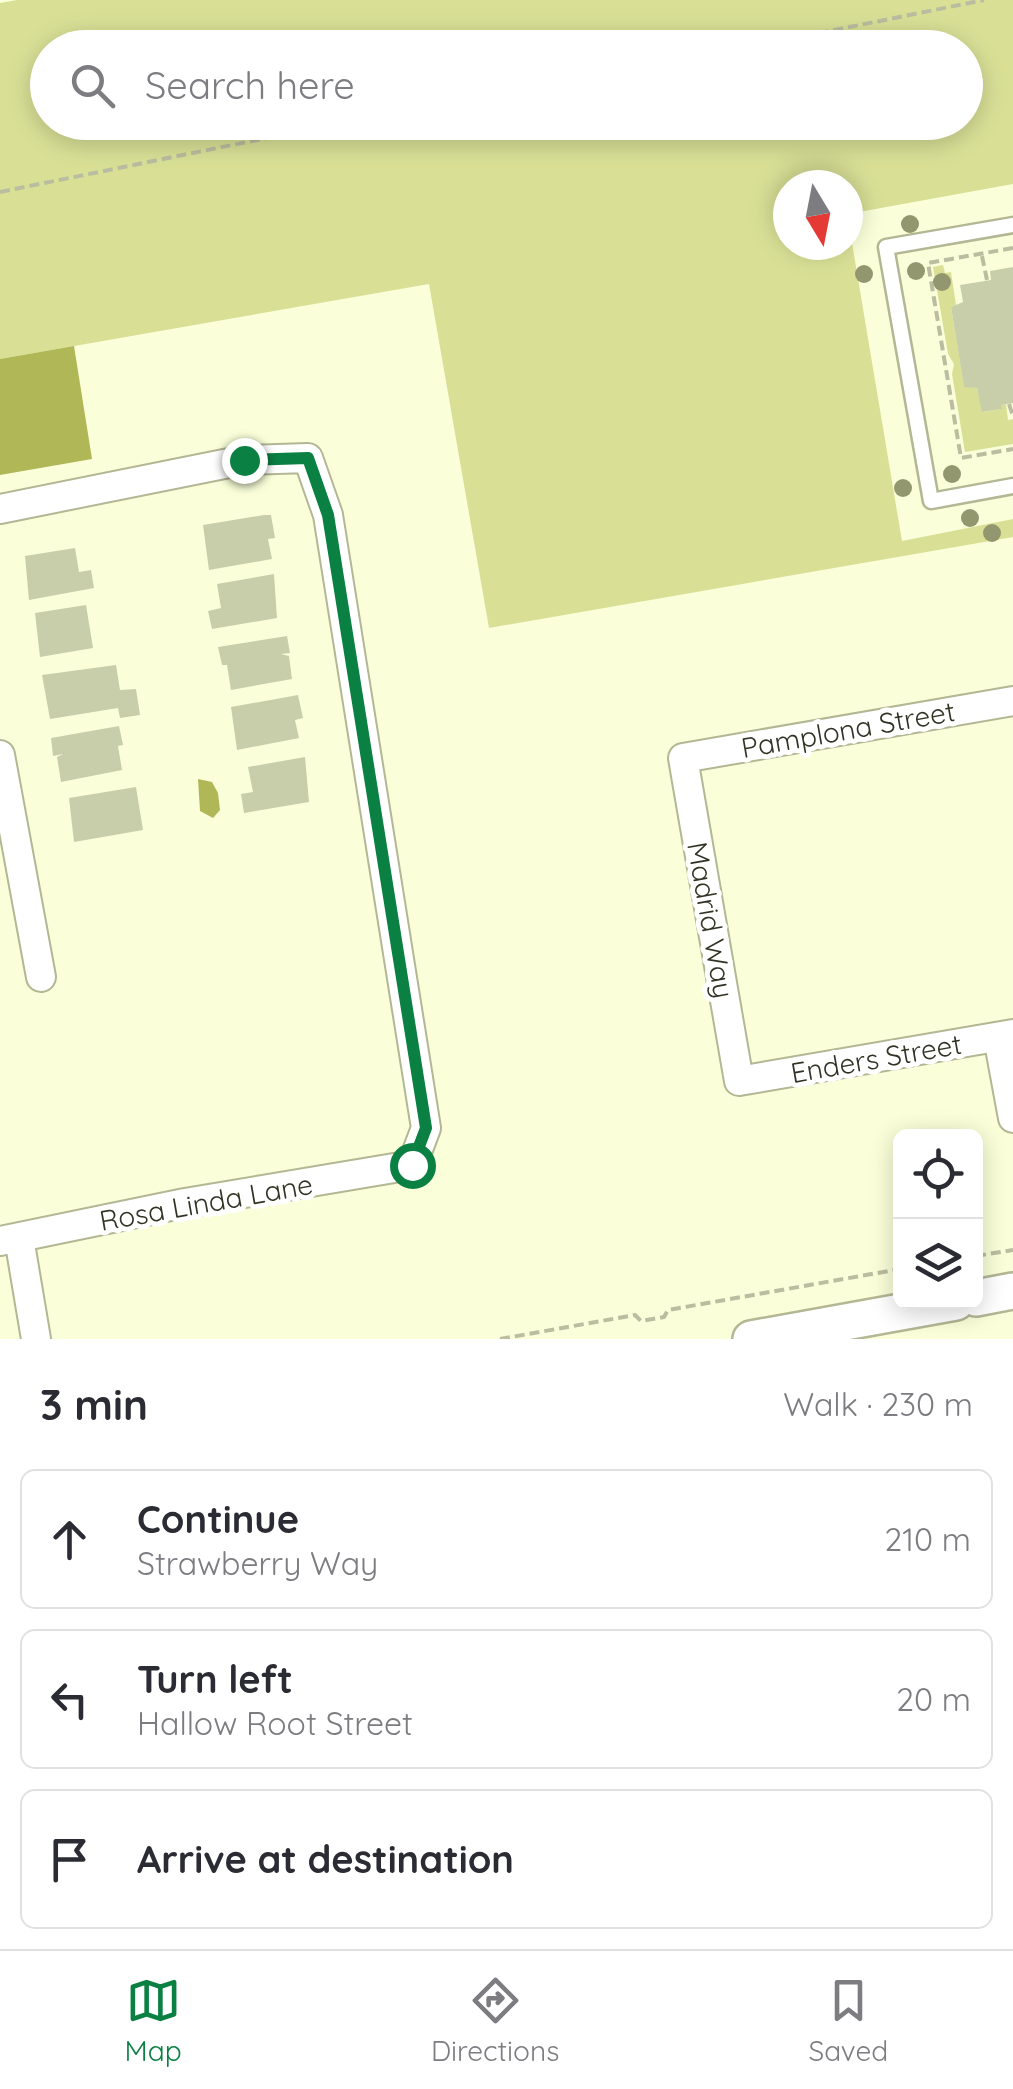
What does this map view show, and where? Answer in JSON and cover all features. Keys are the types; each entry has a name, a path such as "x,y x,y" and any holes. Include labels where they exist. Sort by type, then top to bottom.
{"street":[{"name":"Rosa Linda Lane","path":"0,508 244,460 308,458 328,515 426,1128 412,1165 9,1239"},
{"name":"Pamplona Street","path":"682,758 1013,701"},
{"path":"0,755 41,977"},
{"name":"Madrid Way","path":"682,758 739,1082"},
{"path":"1006,1036 1013,1118"},
{"name":"Enders Street","path":"739,1082 1006,1036"},
{"path":"9,1239 36,1339"},
{"path":"983,1297 1013,1291"},
{"path":"751,1339 917,1309"}],"lane":[{"path":"1013,225 886,247 931,501 1013,486"}],"path":[{"path":"835,30 984,0"},
{"path":"0,192 257,140"},
{"path":"1013,248 928,262 961,458 1013,449"},
{"path":"982,254 987,280"},
{"path":"1010,404 1013,416"},
{"path":"983,1255 1013,1250"},
{"path":"500,1339 635,1315 641,1320 664,1317 668,1310 893,1270"}],"shaded area":[{"path":"1013,0 1013,184 863,211 863,170 773,170 773,260 855,260 902,541 1013,519 1013,537 489,628 429,284 0,359 0,3"},
{"path":"943,265 945,273 951,272 956,305 951,307 964,386 977,388 983,412 1001,409 1006,404 1008,420 1013,419 1013,444 965,452 952,374 954,364 948,354 933,267"},
{"path":"74,346 92,459 0,475 0,359"},
{"path":"198,779 212,782 218,793 220,810 213,818 200,811"}],"building":[{"path":"1013,267 1013,403 982,412 977,388 964,387 951,307 963,302 960,285 991,280 990,271"},
{"path":"271,515 275,538 268,539 272,559 209,570 203,525"},
{"path":"75,548 79,572 91,570 94,588 29,600 25,556"},
{"path":"274,574 277,618 212,629 208,611 221,608 217,584"},
{"path":"86,605 93,648 40,657 35,613"},
{"path":"287,636 290,653 281,654 289,656 292,679 231,690 227,665 222,665 218,647"},
{"path":"116,665 120,690 136,689 140,715 120,718 118,708 50,719 42,675"},
{"path":"298,695 303,718 295,720 299,738 237,750 231,707"},
{"path":"119,726 122,770 61,782 57,757 63,754 53,756 51,738"},
{"path":"305,757 309,802 244,813 241,794 253,792 248,767"},
{"path":"136,787 143,830 74,842 69,798"}],"route":[{"path":"244,460 308,458 328,515 426,1128 412,1165"}]}
